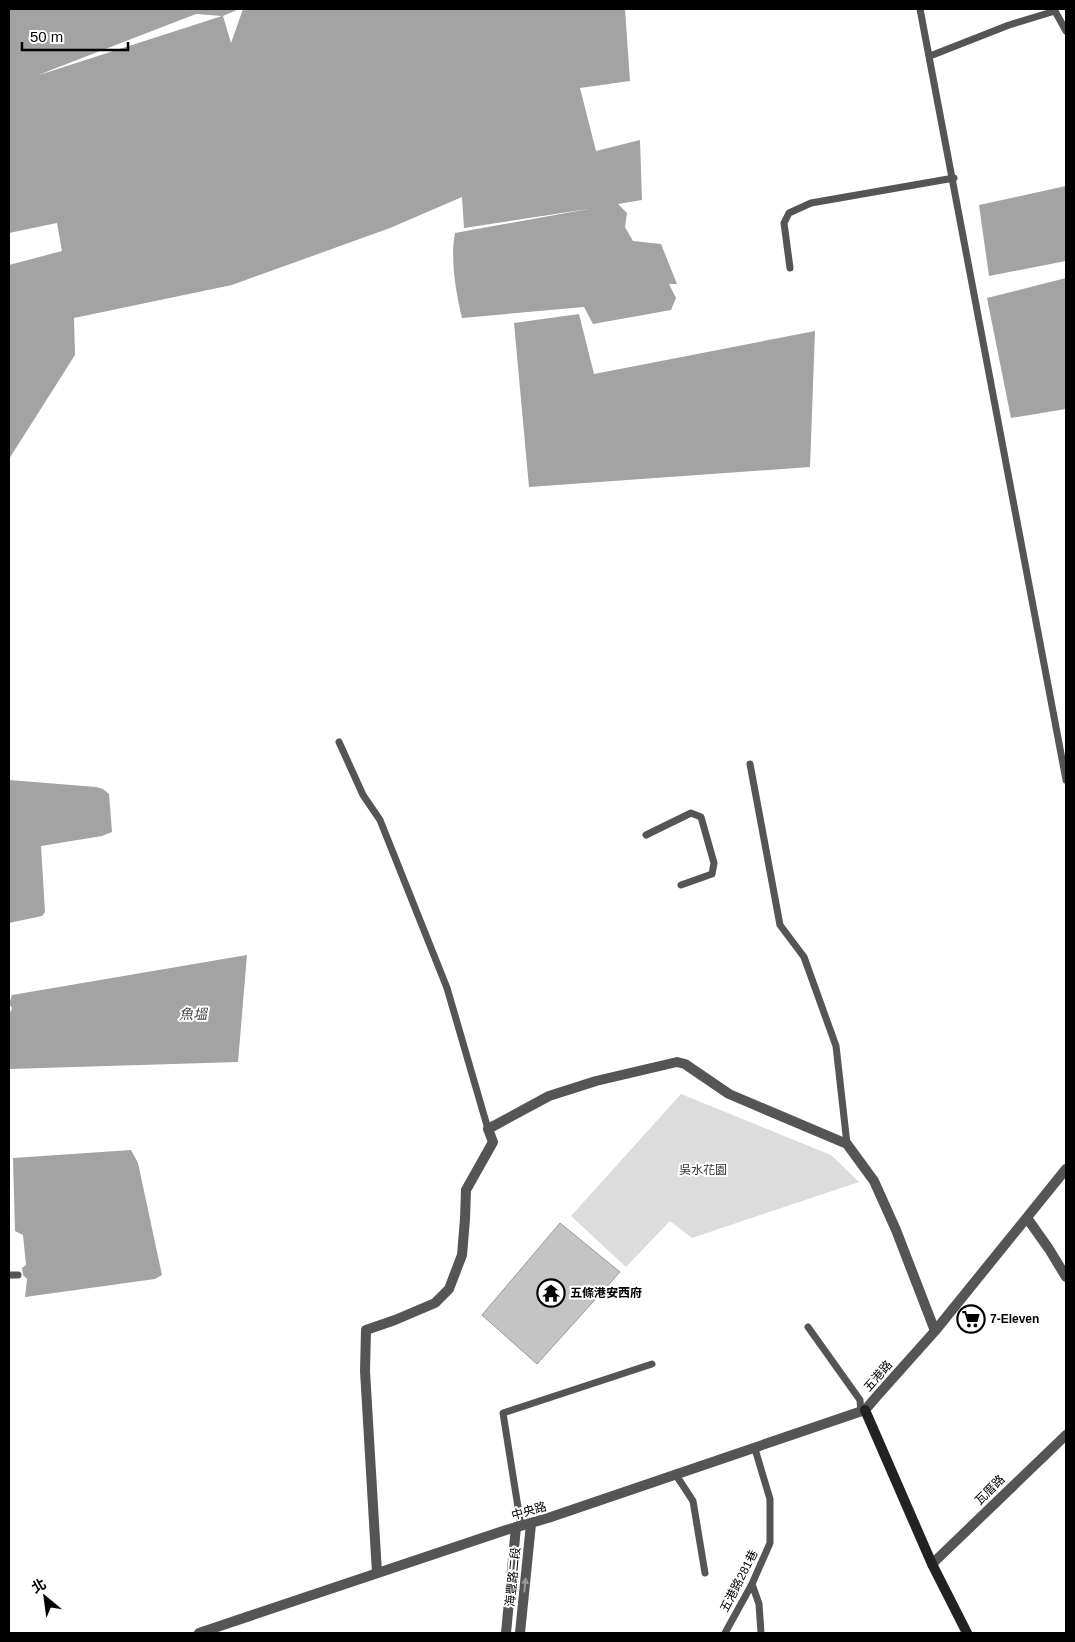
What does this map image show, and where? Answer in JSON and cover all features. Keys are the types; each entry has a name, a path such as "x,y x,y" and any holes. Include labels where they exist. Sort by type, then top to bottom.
{"main road":[{"name":"五港路","path":"863,1411 932,1564 967,1633"}],"street":[{"path":"377,1573 364,1371 366,1330 435,1304 449,1289 462,1255 466,1219 466,1190 493,1142 488,1129 549,1096 596,1081 676,1062 686,1064 729,1094 847,1144 874,1181 896,1230 935,1331"},
{"name":"五港路","path":"863,1411 935,1331 1066,1169"},
{"path":"1026,1218 1049,1249 1066,1277"},
{"name":"中央路","path":"199,1633 676,1476 863,1411"},
{"name":"瓦厝路","path":"932,1564 1066,1435"},
{"name":"海豐路二段","path":"506,1633 523,1526"},
{"name":"海豐路二段","path":"520,1633 523,1526"}],"lane":[{"path":"920,9 954,178 1066,780"},
{"path":"930,56 1009,25 1055,12 1066,31"},
{"path":"790,268 784,223 789,213 811,203 954,178"},
{"path":"339,742 363,795 380,820 447,988 488,1129"},
{"path":"750,764 780,925 804,957 836,1046 847,1144"},
{"path":"646,835 691,813 701,817 714,863 712,874 681,885"},
{"path":"9,1275 18,1275"},
{"path":"808,1328 860,1400 863,1411"},
{"path":"523,1526 503,1413 652,1364"},
{"name":"五港路281巷","path":"725,1633 752,1584 770,1543 770,1499 755,1449"},
{"path":"676,1476 693,1501 705,1574"},
{"path":"752,1584 759,1604 761,1633"}],"green space":[{"name":"吳水花園","path":"681,1094 831,1155 859,1182 692,1238 670,1221 626,1267 571,1216"}],"water":[{"path":"9,9 239,9 223,16 231,43 243,9 625,9 630,81 580,88 596,151 640,140 642,200 618,204 627,213 625,227 633,241 661,244 677,284 669,284 676,298 671,310 593,324 584,307 462,318 453,265 455,233 588,209 464,228 462,197 390,228 232,285 74,318 75,355 9,459 9,265 62,251 57,223 9,233","holes":["196,14 222,16 39,75"]},
{"path":"1066,186 1066,261 989,276 979,205"},
{"path":"1066,278 1066,409 1011,418 987,298"},
{"path":"579,314 594,374 815,331 810,467 529,487 514,323"},
{"path":"9,780 103,789 109,794 112,832 102,836 41,846 45,912 42,916 9,923"},
{"name":"魚塭","path":"247,955 238,1062 9,1069 9,1015 12,1008 9,1004 12,995"},
{"path":"131,1150 138,1163 162,1275 155,1279 25,1297 27,1279 23,1275 22,1268 26,1265 23,1235 15,1231 13,1158"}],"building":[{"name":"五條港安西府","path":"560,1223 620,1272 537,1364 482,1315"}],"place":[{"name":"五條港安西府","path":"551,1293"},
{"name":"7-Eleven","path":"971,1319"}]}
